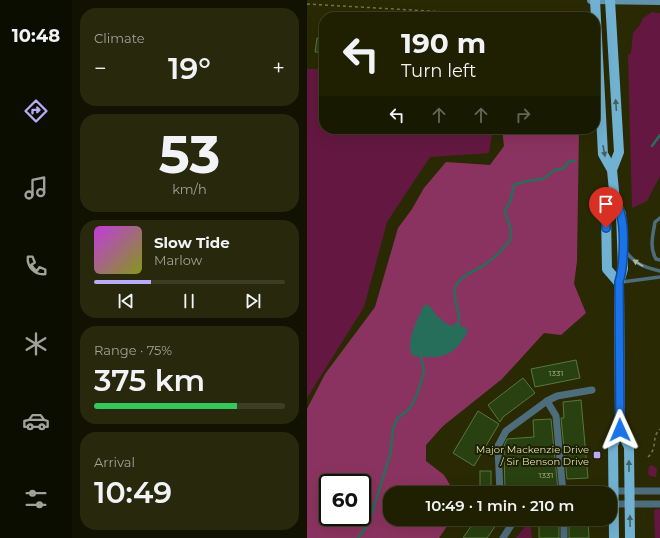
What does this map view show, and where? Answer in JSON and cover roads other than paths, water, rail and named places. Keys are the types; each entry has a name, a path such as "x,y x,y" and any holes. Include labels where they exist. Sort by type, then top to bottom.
{"main road":[{"path":"591,0 660,2"},
{"path":"595,0 596,12"},
{"path":"610,0 619,152 612,170"},
{"path":"600,96 603,154 612,170 615,200 621,214 623,269 619,282 620,430 613,446 614,486"},
{"path":"615,200 606,215 607,269 619,282"},
{"path":"620,430 629,447 630,538"},
{"path":"613,526 614,538"}],"street":[{"path":"499,486 498,469 499,442 509,428 547,401 557,396 592,390"},
{"path":"547,401 556,416 562,486"},
{"path":"617,492 660,491"},
{"path":"617,504 660,504"},
{"path":"503,538 511,526"},
{"path":"564,526 564,538"}],"lane":[{"path":"660,218 655,222 651,243 656,259 660,260"},
{"path":"622,246 630,258 640,265 660,271"},
{"path":"619,282 660,277"}],"water":[{"path":"424,305 429,305 444,322 451,326 459,321 460,326 465,327 468,331 463,340 452,352 439,357 413,356 410,345 411,338"}],"waterway":[{"path":"652,146 660,135"},
{"path":"459,321 454,292 457,284 468,274 492,259 510,241 511,232 505,210 510,202 514,185 527,181 543,179 555,170 564,168 569,161 575,161"},
{"path":"358,538 368,524 374,507 390,455 393,429 397,419 410,408 417,395 424,372 421,357"}],"place":[{"name":"Major Mackenzie Drive / Sir Benson Drive","path":"597,455"}]}
